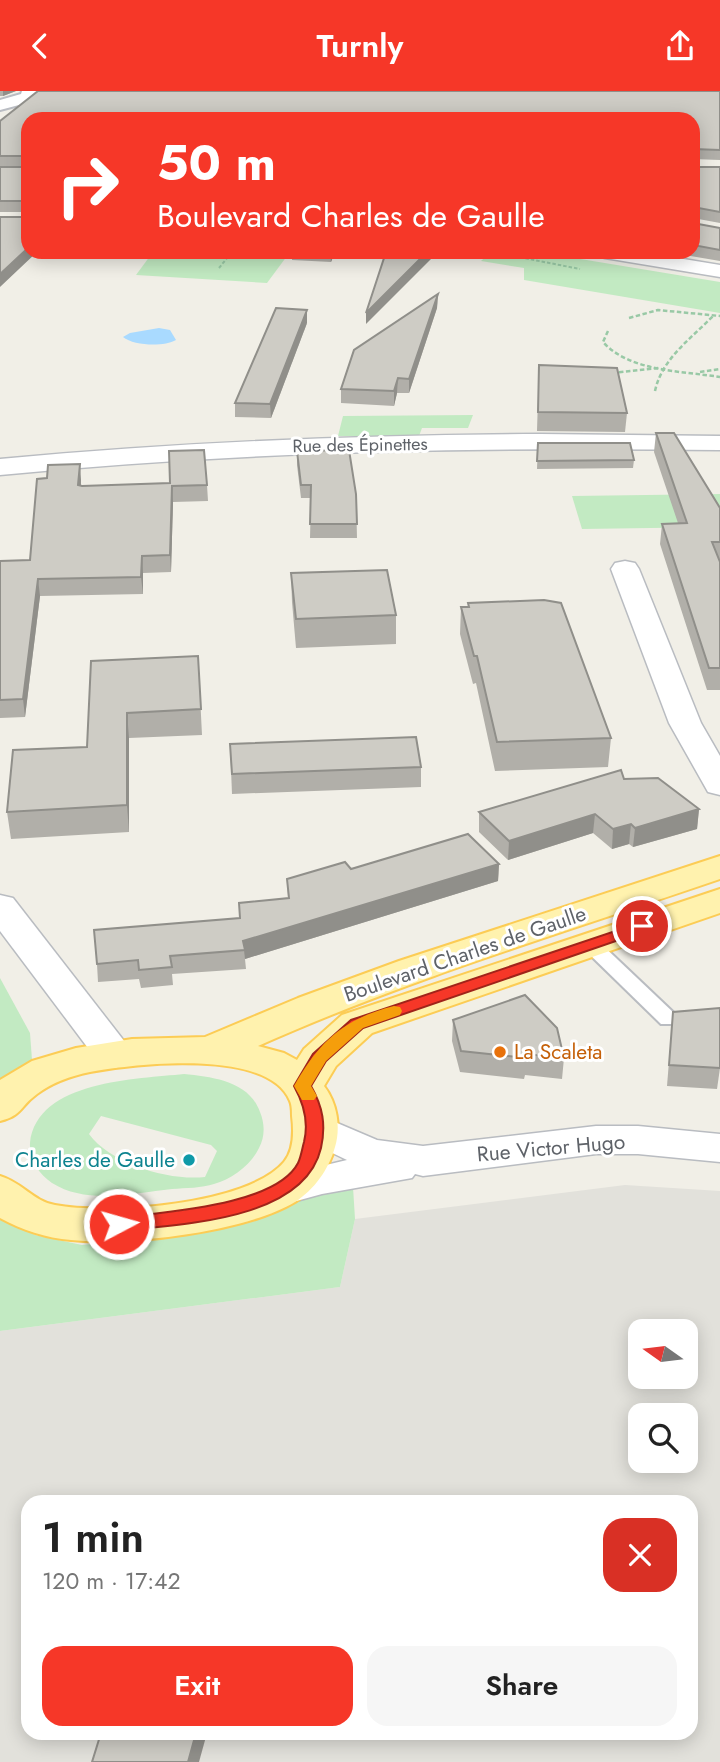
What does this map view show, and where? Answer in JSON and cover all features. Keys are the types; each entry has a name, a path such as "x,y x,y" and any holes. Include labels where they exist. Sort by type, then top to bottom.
{"main road":[{"path":"0,105 28,97 30,91"},
{"name":"Boulevard Charles de Gaulle","path":"214,1049 262,1031 309,1008 408,972 720,867"},
{"name":"Boulevard Charles de Gaulle","path":"303,1086 319,1058 357,1024 720,900"},
{"path":"0,1107 16,1089 55,1066 165,1049 214,1049 261,1060 289,1074 303,1086 310,1101 316,1128 308,1163 299,1175 278,1191 224,1212 92,1225 39,1216 19,1208 0,1192"}],"street":[{"path":"647,259 720,271"},
{"name":"Rue des Épinettes","path":"0,467 201,449 520,442 720,443"},
{"path":"625,569 685,723 720,785"},
{"path":"0,906 114,1055"},
{"name":"Rue Victor Hugo","path":"316,1128 340,1142 378,1156 423,1161"},
{"name":"Rue Victor Hugo","path":"278,1191 329,1176 398,1168 423,1161 596,1140 638,1140 720,1148"}],"lane":[{"path":"590,944 668,1019"}],"path":[{"path":"219,268 226,259"},
{"path":"629,317 658,310 720,316"},
{"path":"655,391 658,376 675,352 695,336 714,315"},
{"path":"608,331 603,342 607,350 628,359 720,377"},
{"path":"610,373 664,368"},
{"path":"698,373 720,369"}],"shaded area":[{"path":"625,1185 720,1191 720,1762 0,1762 0,1331 340,1287 355,1219"}],"green space":[{"path":"148,259 285,259 267,283 136,275"},
{"path":"580,259 720,282 720,313 524,280 524,268 481,261"},
{"path":"473,415 468,428 422,428 419,436 338,436 343,416"},
{"path":"720,494 720,527 582,529 572,496"},
{"path":"0,978 30,1033 32,1060 0,1084"},
{"path":"184,1074 218,1079 239,1087 248,1093 260,1112 264,1130 261,1144 251,1160 234,1175 204,1186 95,1196 66,1190 52,1183 39,1171 31,1155 30,1143 37,1122 51,1106 92,1087 117,1081","holes":["101,1116 211,1145 217,1151 205,1177 191,1178 158,1173 126,1162 99,1145 89,1134"]},
{"path":"353,1187 355,1219 340,1287 0,1331 0,1215 35,1235 82,1245 217,1230 269,1212 308,1192"}],"water":[{"path":"159,328 170,330 176,340 149,345 123,337 130,333"}],"building":[{"path":"38,91 720,91 720,150 700,149 700,112 21,112 21,156 0,156 0,121"},
{"path":"0,167 21,167 21,201 0,201"},
{"path":"700,167 720,167 720,212 700,208"},
{"path":"0,217 21,217 21,254 0,274"},
{"path":"700,224 720,228 720,250 700,246"},
{"path":"384,259 420,259 366,313"},
{"path":"438,294 409,379 398,378 394,391 341,389 354,350"},
{"path":"276,308 307,310 270,404 235,403"},
{"path":"539,365 617,368 627,413 538,412"},
{"path":"656,433 674,433 720,508 720,542 712,542 720,562 720,668 709,668 662,524 687,523"},
{"path":"538,443 630,443 634,460 537,461"},
{"path":"204,450 207,485 172,486 170,555 142,556 141,577 38,579 23,699 0,700 0,561 30,560 37,479 47,478 48,465 80,464 78,485 82,486 170,483 169,451"},
{"path":"349,450 356,494 357,524 310,524 311,485 301,485 297,451"},
{"path":"387,570 396,615 296,619 291,573"},
{"path":"544,600 561,603 611,738 497,742 477,656 474,656 461,607 469,607 468,603"},
{"path":"198,656 201,709 127,713 127,805 7,812 13,750 87,747 91,661"},
{"path":"416,737 421,767 232,774 230,744"},
{"path":"621,770 624,779 658,778 699,809 635,828 631,824 613,829 595,814 509,841 479,812"},
{"path":"468,834 499,864 243,941 245,950 170,956 172,967 139,970 138,960 97,964 94,930 240,918 239,903 289,898 287,879 345,862 351,869"},
{"path":"525,995 557,1028 564,1058 526,1054 526,1058 461,1051 453,1020"},
{"path":"720,1008 720,1068 669,1065 673,1012"},
{"path":"99,1740 194,1740 188,1762 92,1762"}],"slow traffic":[{"path":"308,1096 303,1086 319,1058 357,1024 394,1011"}],"place":[{"name":"La Scaleta","path":"500,1052"},
{"name":"Charles de Gaulle","path":"189,1160"}],"route":[{"path":"119,1224 224,1212 278,1191 299,1175 308,1163 316,1128 315,1115 303,1086 319,1058 357,1024 642,926"}]}
